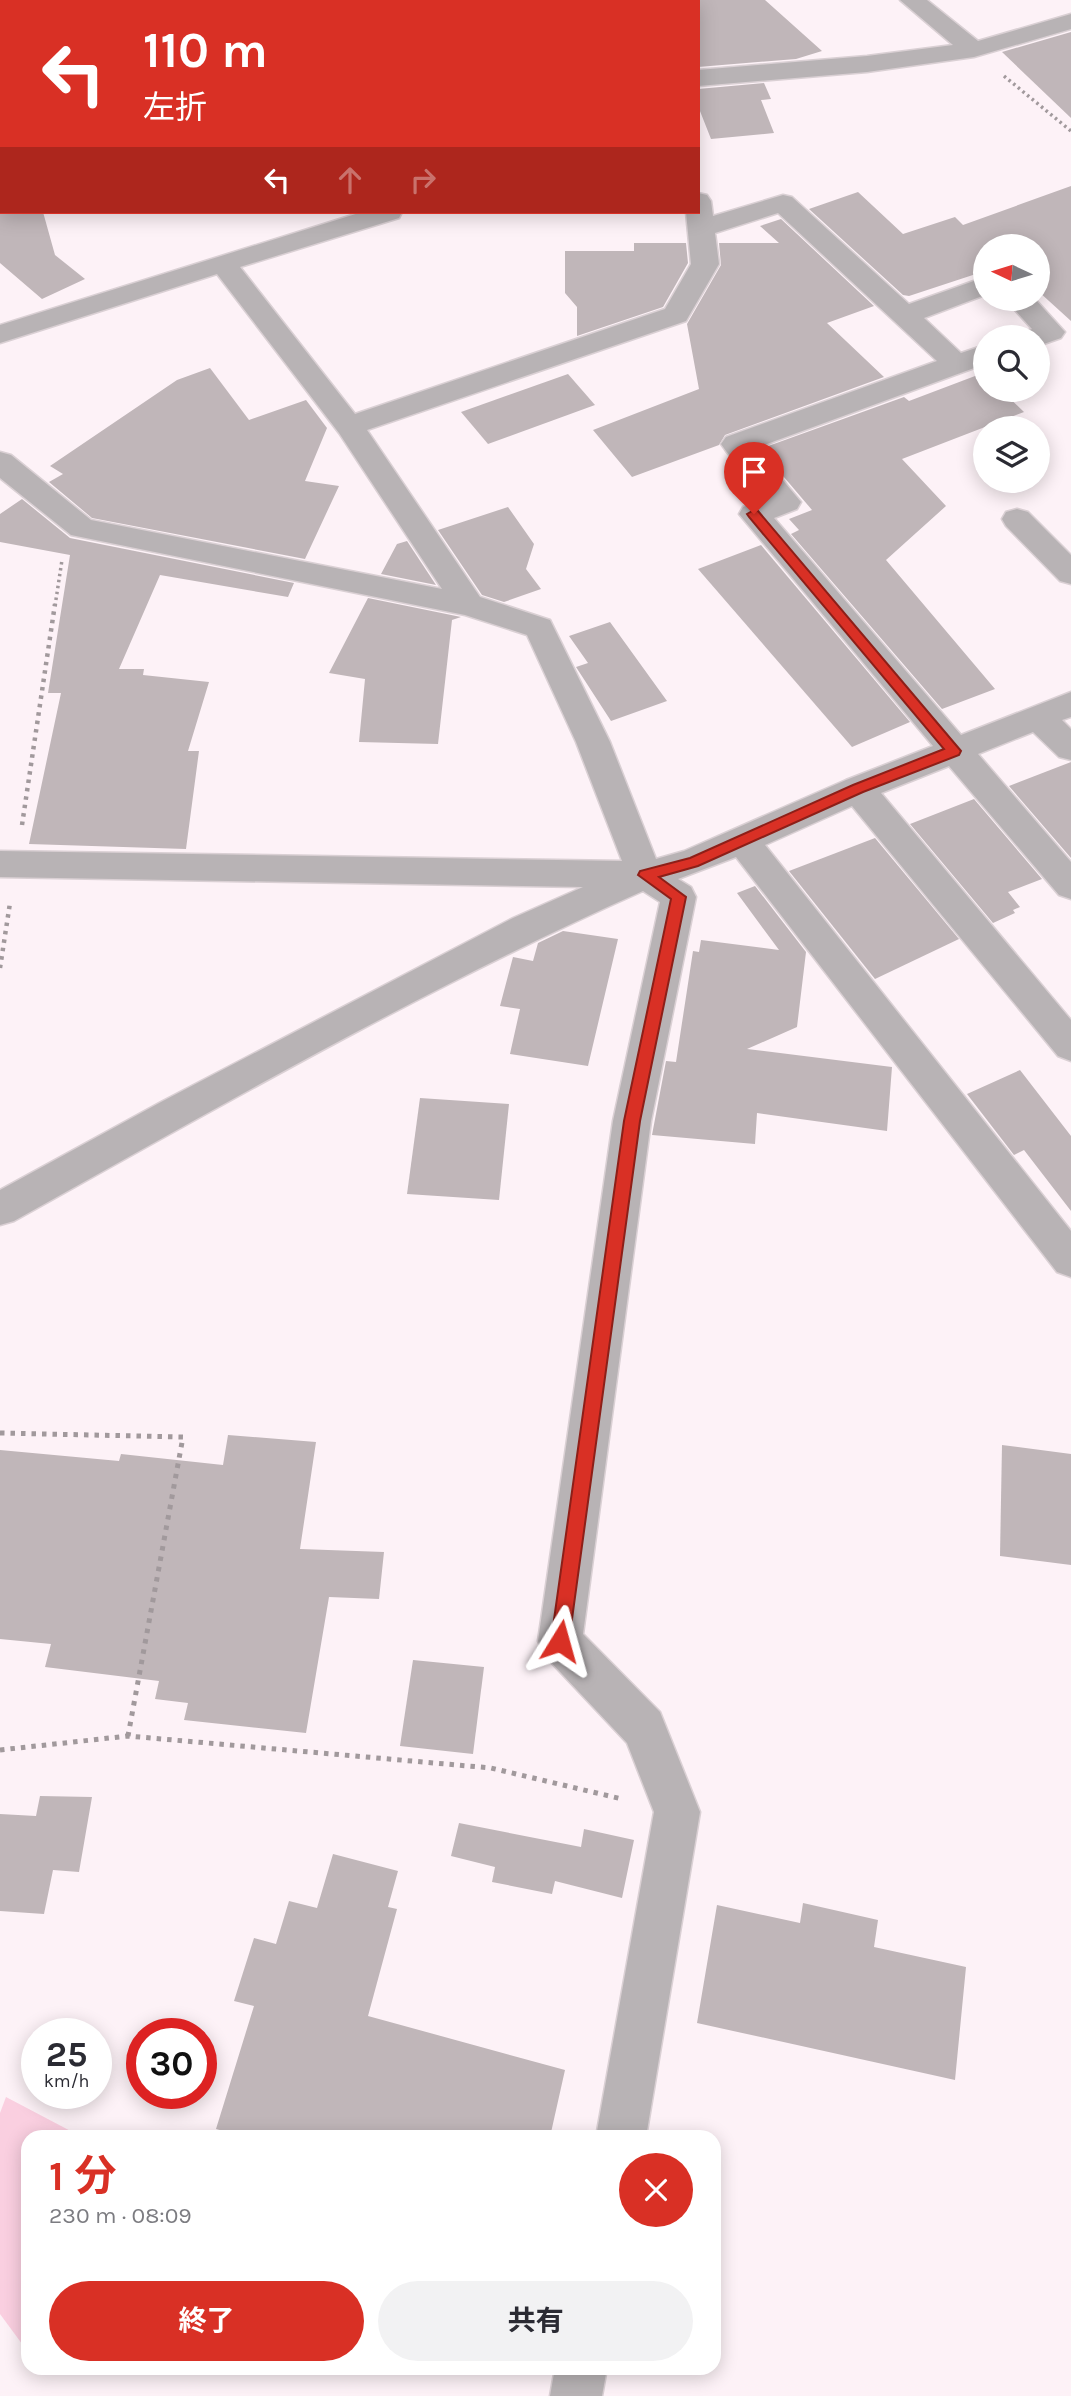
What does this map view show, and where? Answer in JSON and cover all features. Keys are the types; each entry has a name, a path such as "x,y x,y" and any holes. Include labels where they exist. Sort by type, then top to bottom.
{"street":[{"path":"912,0 974,50"},
{"path":"700,78 867,64 974,50 1071,21"},
{"path":"349,426 676,315 705,264 700,215 783,203 956,364"},
{"path":"0,334 382,214"},
{"path":"223,263 349,426 469,605"},
{"path":"905,315 973,290"},
{"path":"1032,312 1044,325"},
{"path":"973,359 736,444 786,502 754,514 1071,886"},
{"path":"0,462 82,527 469,605 539,628 593,742 645,875"},
{"path":"1017,519 1071,573"},
{"path":"0,1209 174,1113 525,928 645,875 693,862 858,789 1071,704"},
{"path":"1039,718 1071,748"},
{"path":"858,789 1071,1046"},
{"path":"742,841 1071,1260"},
{"path":"8,863 645,875 679,897 632,1121 560,1641 644,1728 677,1812 622,2130"},
{"path":"576,2396 580,2375"}],"path":[{"path":"974,50 1071,131"},
{"path":"0,968 8,863 62,555 82,527"},
{"path":"0,1433 183,1437 128,1736"},
{"path":"0,1750 128,1736 491,1768 677,1812"}],"shaded area":[{"path":"6,2097 21,2105 21,2109 29,2109 69,2130 21,2130 21,2342 0,2314 0,2113"}],"building":[{"path":"700,0 765,0 822,51 796,59 700,67"},
{"path":"1071,32 1071,118 1002,52"},
{"path":"764,83 771,99 761,100 774,133 711,139 700,111 700,89"},
{"path":"1071,186 1071,321 1050,302 1050,234 973,234 973,275 909,296 903,295 809,209 858,192 903,234 955,217 963,225"},
{"path":"0,214 44,214 55,255 85,279 42,299 0,263"},
{"path":"781,219 874,306 827,323 884,377 725,435 719,445 632,477 593,430 699,389 687,324 721,265 719,243 779,243 760,226"},
{"path":"634,243 686,243 688,263 663,307 577,336 577,307 565,293 565,251 634,251"},
{"path":"210,368 249,420 306,400 327,428 305,481 339,486 305,559 92,518 49,482 63,474 50,466 177,380"},
{"path":"568,374 595,405 488,444 461,412"},
{"path":"973,377 973,402 1014,402 1024,412 1014,416 973,416 973,432 902,459 946,506 886,560 995,689 942,709 791,534 799,530 789,519 812,510 760,449 904,397 909,401"},
{"path":"22,499 70,538 294,583 288,597 160,575 119,669 144,669 143,675 209,682 188,751 199,751 186,849 29,844 61,693 48,693 70,555 0,542 0,514"},
{"path":"508,507 534,544 526,569 541,589 504,602 482,595 438,530"},
{"path":"407,541 436,585 381,574 397,544"},
{"path":"761,545 910,722 852,747 698,569"},
{"path":"368,598 461,617 452,620 438,744 359,742 365,679 329,673"},
{"path":"610,622 667,701 611,721 576,667 588,663 569,636"},
{"path":"1071,762 1071,858 1009,786"},
{"path":"974,799 1042,879 1008,892 1020,907 1013,910 1015,913 993,923 910,824"},
{"path":"875,838 959,939 875,979 789,871"},
{"path":"755,886 806,952 797,1027 747,1049 892,1067 887,1131 757,1113 755,1144 652,1135 666,1061 676,1062 693,951 699,952 701,940 779,950 737,893"},
{"path":"563,931 618,939 588,1066 510,1054 520,1009 500,1006 513,957 533,961 538,943"},
{"path":"1020,1070 1071,1136 1071,1211 1024,1150 1014,1155 967,1094"},
{"path":"420,1098 509,1104 499,1200 407,1194"},
{"path":"228,1435 316,1442 300,1549 384,1552 379,1599 329,1597 306,1733 184,1720 188,1703 155,1699 159,1681 45,1667 51,1644 0,1639 0,1450 119,1461 121,1454 223,1465"},
{"path":"1002,1445 1071,1454 1071,1565 1000,1556"},
{"path":"413,1660 484,1667 473,1754 400,1746"},
{"path":"40,1796 92,1797 79,1872 53,1870 44,1914 0,1911 0,1814 36,1816"},
{"path":"459,1823 581,1847 584,1829 634,1840 622,1898 555,1881 552,1894 492,1882 495,1867 451,1856"},
{"path":"333,1854 398,1871 388,1907 397,1909 368,2016 565,2070 552,2130 216,2129 254,2006 234,2001 254,1938 276,1944 289,1901 317,1908"},
{"path":"803,1903 878,1920 874,1947 966,1967 955,2080 697,2023 717,1905 800,1923"}],"route":[{"path":"560,1641 632,1121 679,897 645,875 693,862 858,789 954,751 754,514"}]}
